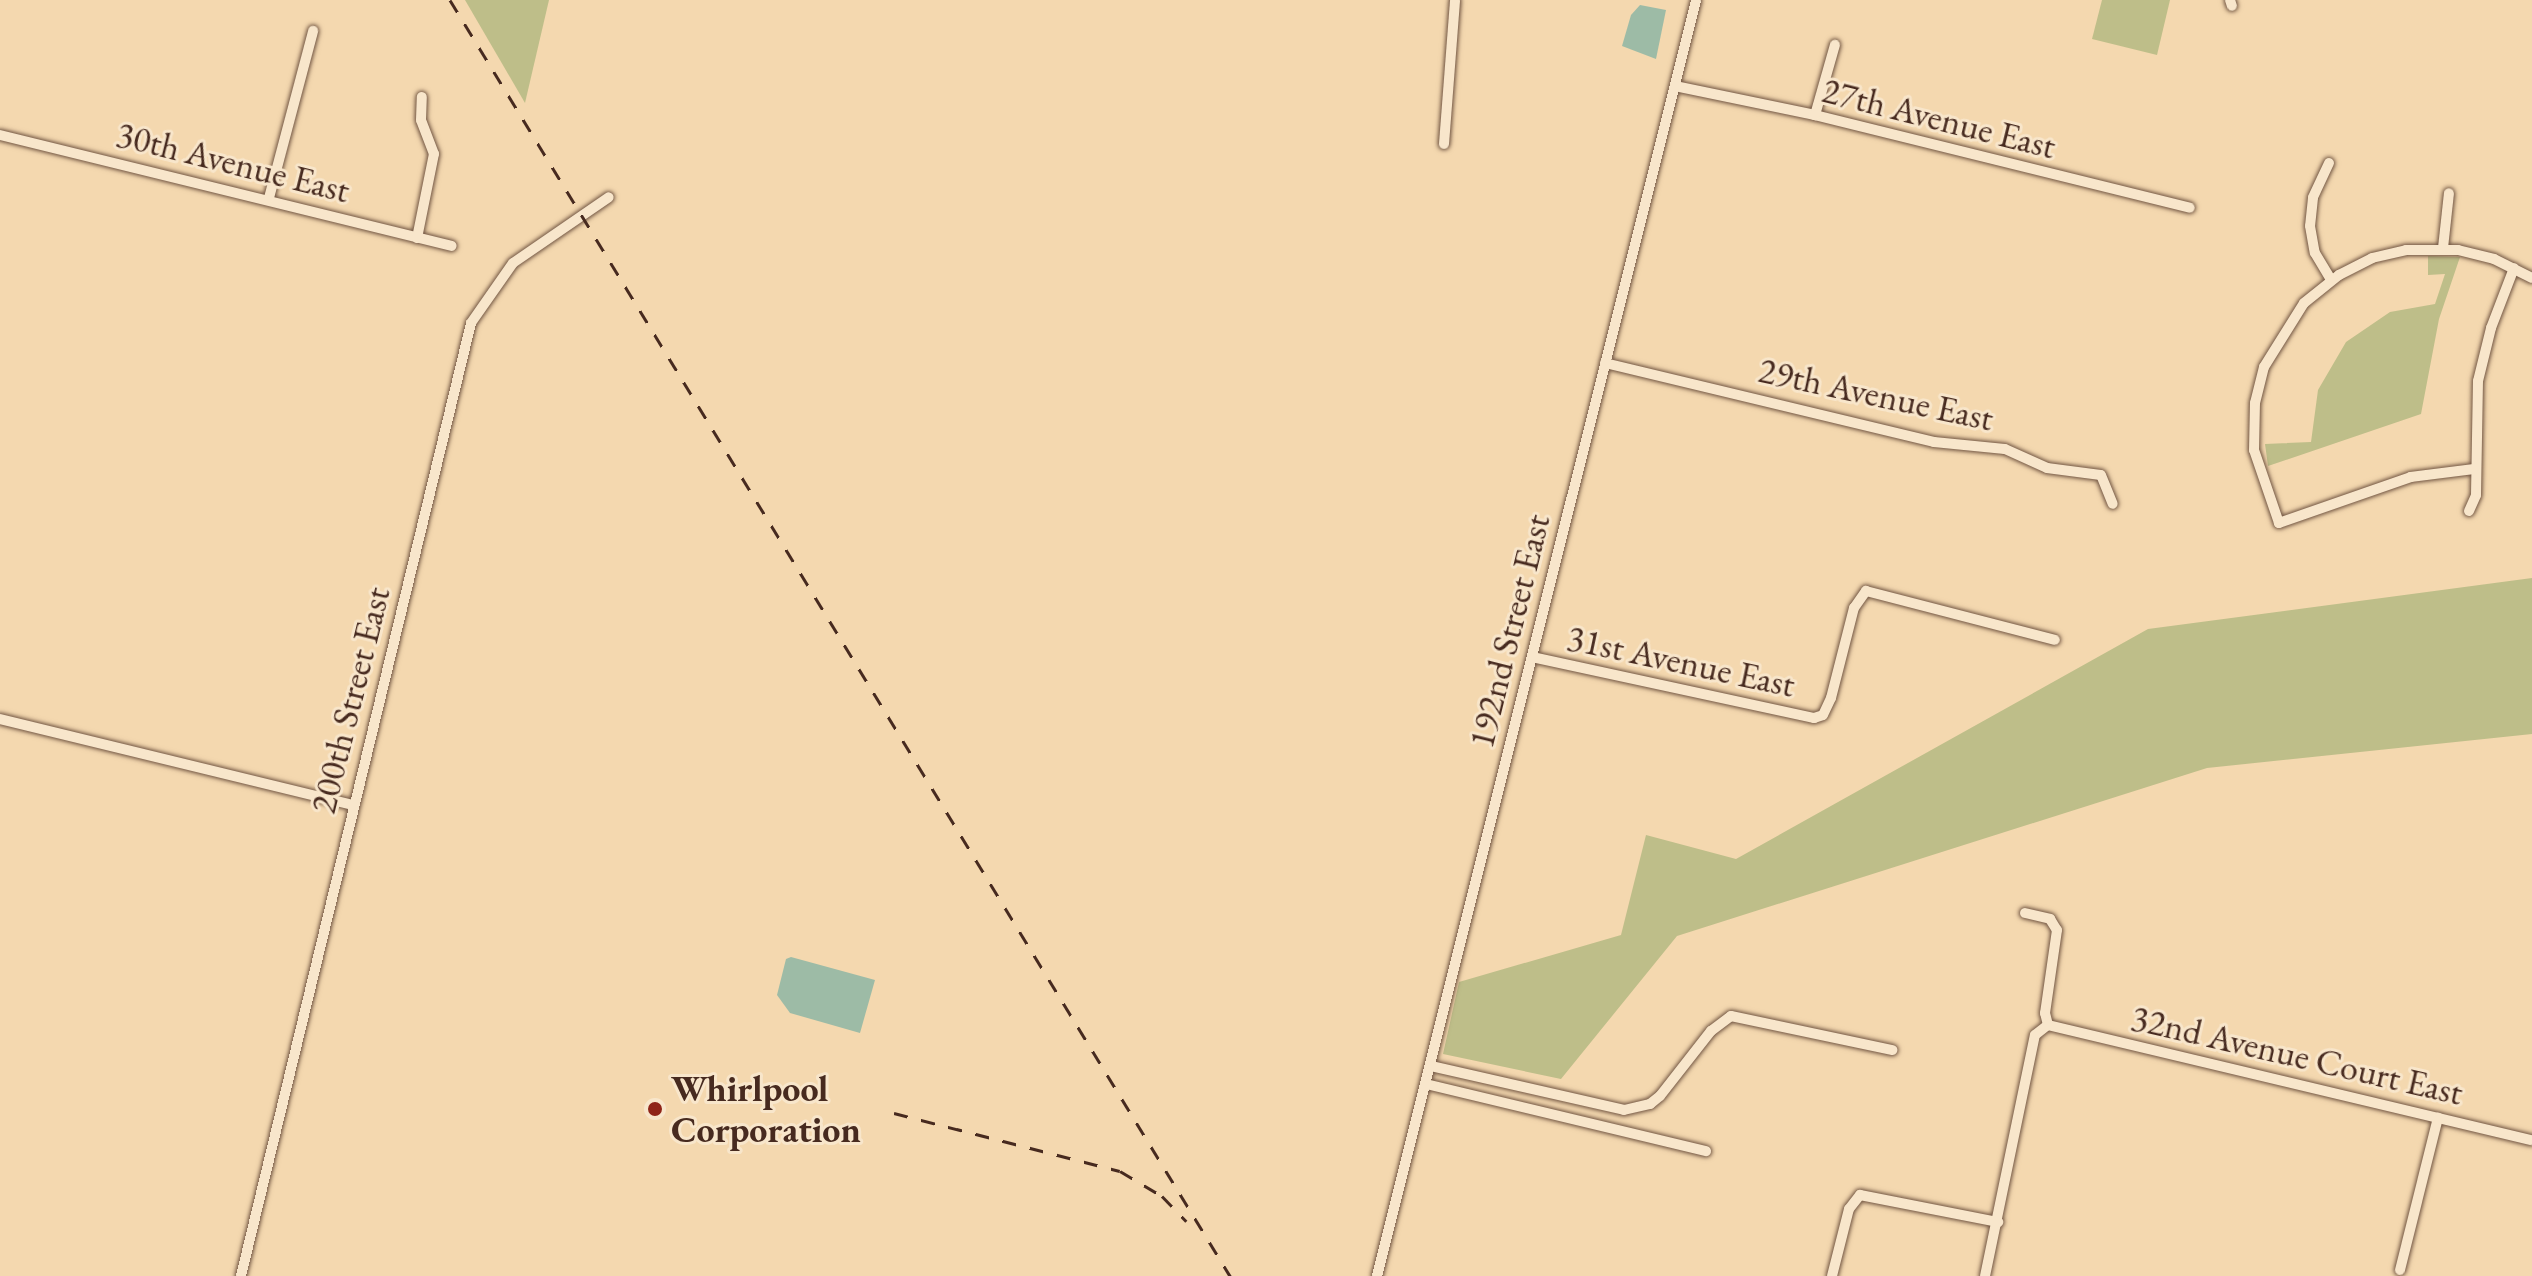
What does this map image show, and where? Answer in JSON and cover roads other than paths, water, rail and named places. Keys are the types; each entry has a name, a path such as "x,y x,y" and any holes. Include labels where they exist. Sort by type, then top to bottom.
{"street":[{"path":"1444,144 1455,0"},
{"name":"192nd Street East","path":"1377,1276 1696,0"},
{"path":"269,198 313,31"},
{"path":"1815,115 1835,45"},
{"name":"27th Avenue East","path":"1675,86 1815,115 2190,208"},
{"path":"417,238 434,154 421,120 422,97"},
{"name":"30th Avenue East","path":"0,135 269,198 452,246"},
{"path":"2329,163 2313,198 2310,226 2315,253 2331,280"},
{"path":"2443,248 2449,193"},
{"name":"200th Street East","path":"241,1276 471,323 513,263 609,197"},
{"path":"2474,469 2411,477 2279,523 2254,450 2258,385 2280,333 2331,280 2387,254 2443,248 2514,268 2532,278"},
{"path":"2469,511 2476,495 2475,409 2483,356 2514,268"},
{"name":"29th Avenue East","path":"1605,363 1934,442 2005,449 2047,468 2101,475 2107,479 2113,504"},
{"name":"31st Avenue East","path":"1532,657 1819,717 1833,690 1854,608 1866,591 2055,640"},
{"path":"0,719 353,805"},
{"path":"1985,1276 2035,1035 2048,1025 2045,1013 2057,930 2050,919 2025,913"},
{"path":"1431,1066 1624,1110 1650,1104 1660,1096 1711,1031 1731,1016 1892,1050"},
{"name":"32nd Avenue Court East","path":"2048,1025 2532,1140"},
{"path":"1426,1084 1706,1151"},
{"path":"2400,1270 2438,1118"},
{"path":"1832,1276 1855,1199 1873,1195 1998,1222"}],"railway":[{"path":"450,0 1230,1276"},
{"path":"894,1113 1120,1171 1162,1196 1186,1221"}],"place":[{"name":"Whirlpool Corporation","path":"655,1109"}]}
